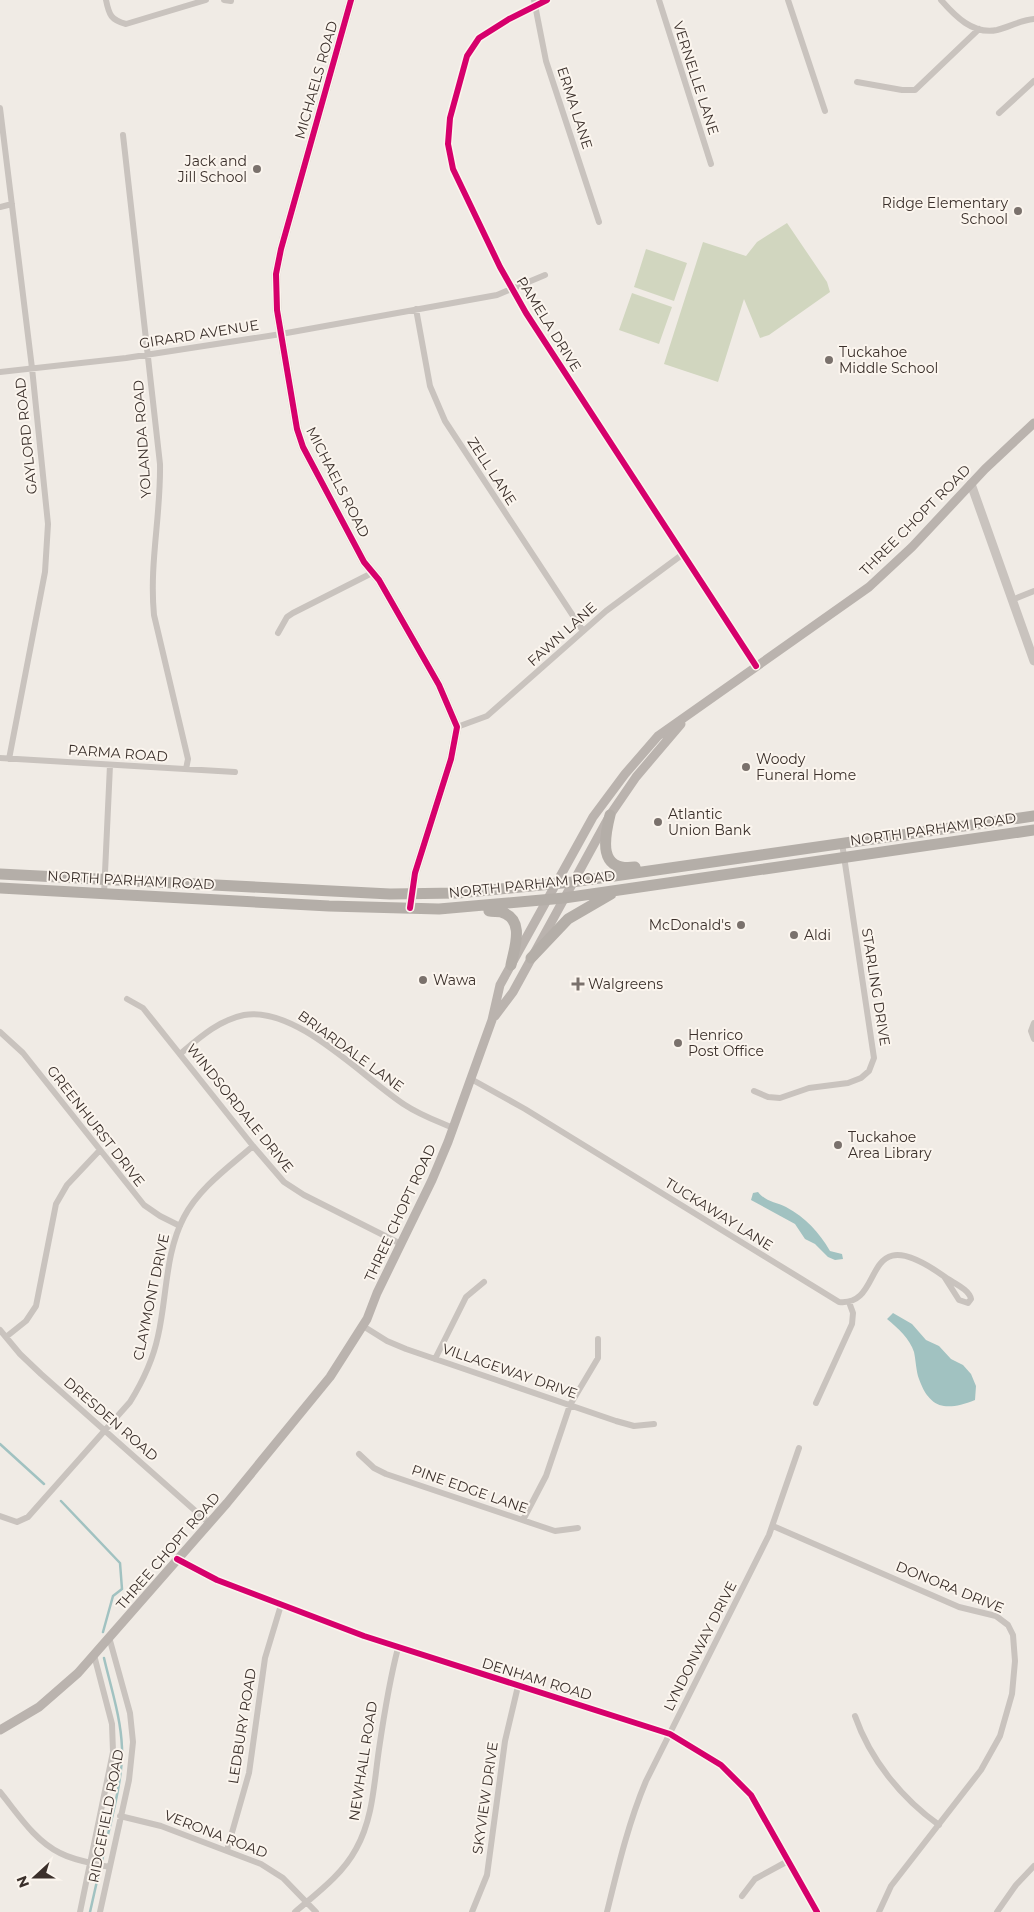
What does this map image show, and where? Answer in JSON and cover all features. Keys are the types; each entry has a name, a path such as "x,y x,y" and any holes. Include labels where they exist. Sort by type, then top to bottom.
{"highway":[{"path":"610,815 604,848 609,858 616,865 625,868 661,863 686,866"},
{"name":"NORTH PARHAM ROAD","path":"0,874 411,894 488,892 555,885 1034,816"},
{"name":"NORTH PARHAM ROAD","path":"0,888 410,908 473,907 564,898 1034,830"},
{"path":"531,958 568,918 620,890"},
{"path":"473,907 503,913 511,919 517,935 510,965"}],"main road":[{"name":"THREE CHOPT ROAD","path":"0,1730 39,1707 78,1673 209,1523 330,1377 363,1326 425,1196 453,1128 492,1020 500,985 593,817 620,780 658,736 869,587 912,547 970,484 1034,423"},
{"name":"THREE CHOPT ROAD","path":"492,1020 513,992 610,815 636,777 687,716"}],"street":[{"path":"106,0 109,13 114,21 128,24 206,0"},
{"path":"224,0 232,1"},
{"name":"MICHAELS ROAD","path":"351,0 281,249 276,290 281,334 293,411 304,447 372,573 378,580 439,685 457,727"},
{"name":"PAMELA DRIVE","path":"548,0 535,3 490,29 473,46 467,56 450,118 448,144 453,169 512,289 756,666"},
{"name":"VERNELLE LANE","path":"659,0 711,164"},
{"path":"788,0 825,111"},
{"path":"941,0 965,23 979,29 996,30 1034,19"},
{"name":"ERMA LANE","path":"535,3 546,61 599,222"},
{"path":"856,82 902,90 915,90 979,29"},
{"path":"999,113 1034,81"},
{"name":"GAYLORD ROAD","path":"0,108 32,368 45,493 48,548 9,759"},
{"name":"YOLANDA ROAD","path":"123,135 148,354 160,486 152,597 154,615 188,759 186,769"},
{"path":"0,206 12,204"},
{"name":"GIRARD AVENUE","path":"0,372 148,354 281,334 496,295 545,274"},
{"name":"ZELL LANE","path":"416,309 430,386 445,421 583,631"},
{"path":"970,484 1034,661"},
{"name":"FAWN LANE","path":"457,727 487,716 634,588 683,554"},
{"path":"278,633 287,617 293,613 372,573"},
{"path":"1012,600 1034,591"},
{"path":"410,908 414,872 451,759 457,727"},
{"name":"PARMA ROAD","path":"0,758 235,772"},
{"path":"104,894 110,765"},
{"name":"STARLING DRIVE","path":"754,1091 768,1097 780,1098 809,1088 848,1083 861,1078 869,1071 874,1058 842,843"},
{"name":"WINDSORDALE DRIVE","path":"127,999 143,1008 274,1172 294,1189 402,1244"},
{"name":"BRIARDALE LANE","path":"180,1054 226,1020 245,1015 273,1016 299,1027 404,1105 453,1128"},
{"path":"1034,1023 1031,1030 1034,1039"},
{"name":"GREENHURST DRIVE","path":"0,1032 23,1053 144,1205 180,1226"},
{"name":"TUCKAWAY LANE","path":"471,1078 834,1300 849,1302"},
{"name":"CLAYMONT DRIVE","path":"0,1516 17,1522 28,1517 130,1402 142,1384 153,1356 160,1327 172,1254 180,1226 200,1196 253,1146"},
{"path":"6,1337 26,1321 36,1306 56,1204 67,1185 100,1150"},
{"path":"816,1403 852,1324 853,1313 849,1302 864,1290 884,1260 898,1254 913,1257 945,1278"},
{"path":"436,1359 466,1297 484,1282"},
{"name":"VILLAGEWAY DRIVE","path":"363,1326 387,1341 570,1405 634,1426 654,1424"},
{"name":"DRESDEN ROAD","path":"0,1330 41,1374 209,1523"},
{"path":"523,1520 546,1476 570,1405 598,1358 598,1339"},
{"name":"LYNDONWAY DRIVE","path":"607,1912 617,1865 632,1814 773,1526 800,1448"},
{"name":"PINE EDGE LANE","path":"359,1454 374,1468 386,1474 555,1531 578,1528"},
{"name":"DONORA DRIVE","path":"773,1526 959,1607 996,1616 1008,1625 1013,1635 1014,1669 1012,1694 1004,1727 981,1770 891,1886 879,1912"},
{"name":"DENHAM ROAD","path":"177,1559 217,1580 398,1648 670,1734 721,1765 741,1784 760,1808 817,1912"},
{"name":"LEDBURY ROAD","path":"227,1850 249,1773 266,1658 281,1605"},
{"name":"RIDGEFIELD ROAD","path":"100,1912 131,1766 133,1742 130,1713 109,1637"},
{"name":"NEWHALL ROAD","path":"295,1912 343,1867 357,1848 363,1834 370,1812 388,1687 398,1648"},
{"name":"RIDGEFIELD ROAD","path":"80,1912 113,1752 112,1724 94,1655"},
{"name":"SKYVIEW DRIVE","path":"472,1912 487,1875 506,1741 518,1686"},
{"path":"855,1716 865,1740 894,1784 920,1811 938,1824"},
{"path":"0,1792 33,1832 49,1847 72,1858 110,1867"},
{"name":"VERONA ROAD","path":"120,1816 160,1826 227,1850 268,1868 283,1878 316,1912"},
{"path":"742,1896 755,1879 788,1861"},
{"path":"998,1912 1016,1885 1034,1866"}],"green space":[{"path":"787,223 827,282 830,292 769,335 760,338 744,299 718,382 664,364 703,242 746,256 757,242"},
{"path":"646,249 687,263 674,301 634,287"},
{"path":"632,293 672,307 659,344 619,330"}],"water":[{"path":"758,1192 768,1200 786,1207 800,1216 817,1232 830,1251 842,1254 843,1259 835,1260 828,1257 815,1244 805,1239 795,1224 751,1200 753,1193"},
{"path":"893,1313 912,1324 926,1340 939,1346 951,1359 963,1365 971,1374 976,1386 975,1400 956,1406 948,1406 934,1402 928,1397 917,1373 914,1352 910,1343 887,1319"}],"waterway":[{"path":"0,1444 44,1484"},
{"path":"61,1501 120,1563 122,1589 113,1596 103,1632"},
{"path":"102,1861 118,1790 122,1761 118,1714 104,1658"},
{"path":"90,1912 99,1872"}],"cycle path":[{"path":"351,0 281,249 276,274 277,310 297,429 303,447 364,562 379,580 439,685 457,727 451,759 415,873 410,908"},
{"path":"547,0 509,19 479,38 467,56 450,118 448,144 453,169 500,267 526,313 756,666"},
{"path":"177,1559 217,1580 364,1636 670,1734 721,1765 751,1795 817,1912"}],"place":[{"name":"Jack and Jill School","path":"257,169"},
{"name":"Ridge Elementary School","path":"1018,211"},
{"name":"Tuckahoe Middle School","path":"829,360"},
{"name":"Woody Funeral Home","path":"746,767"},
{"name":"Atlantic Union Bank","path":"658,822"},
{"name":"McDonald's","path":"741,925"},
{"name":"Aldi","path":"794,935"},
{"name":"Wawa","path":"423,980"},
{"name":"Walgreens","path":"578,984"},
{"name":"Henrico Post Office","path":"678,1043"},
{"name":"Tuckahoe Area Library","path":"838,1145"}]}
